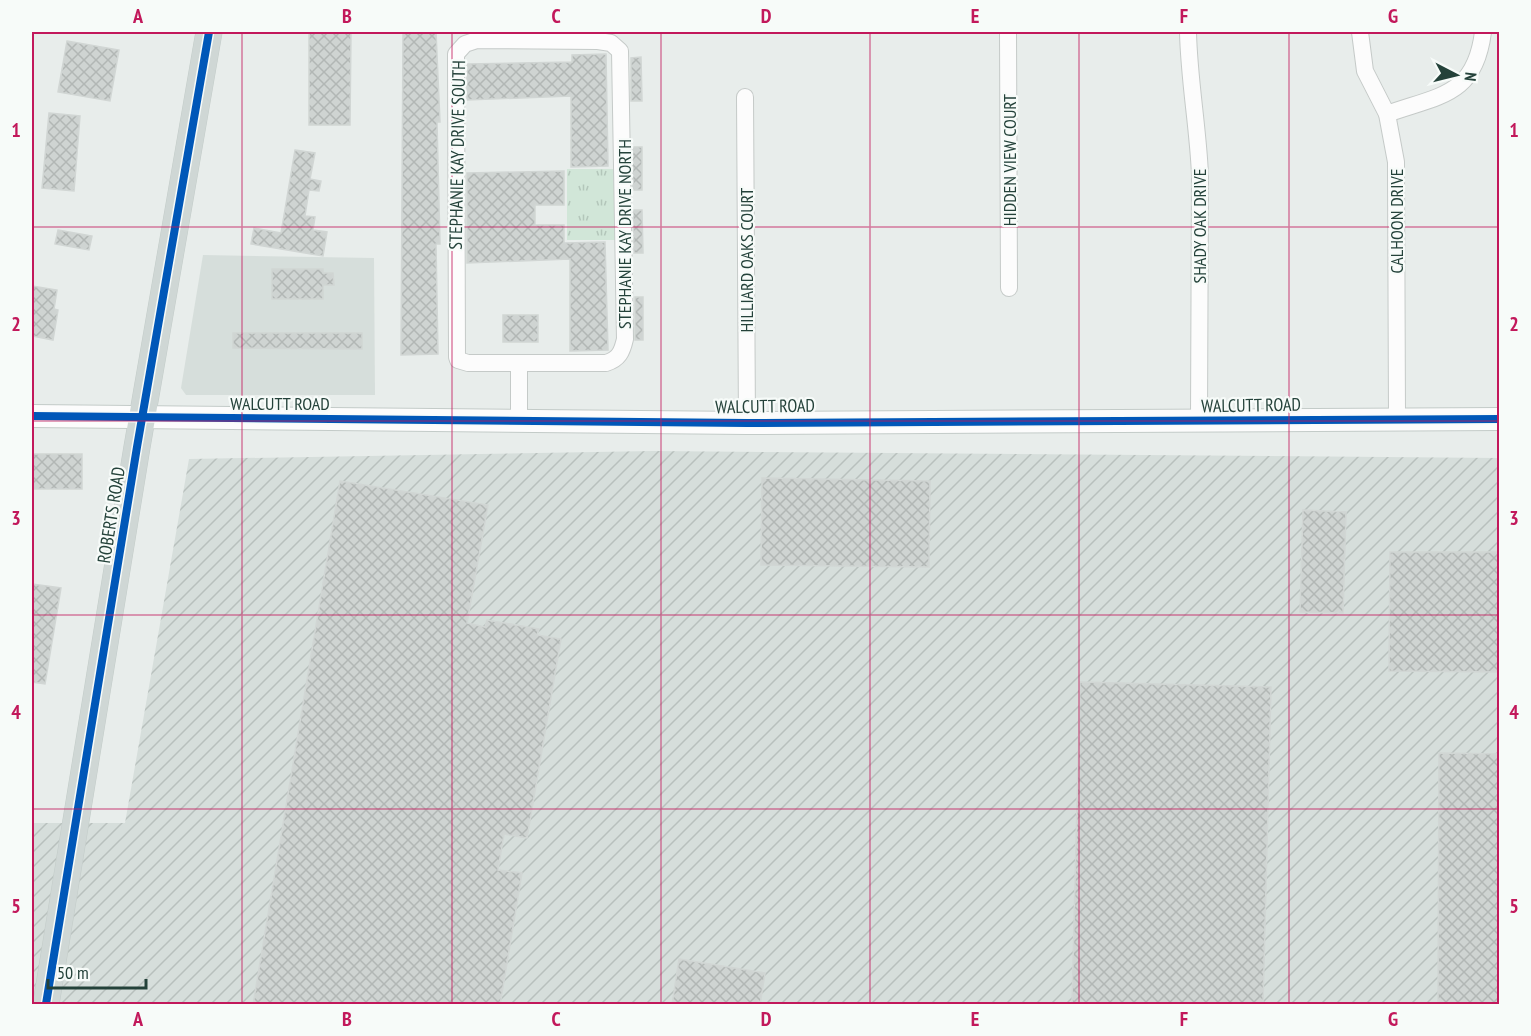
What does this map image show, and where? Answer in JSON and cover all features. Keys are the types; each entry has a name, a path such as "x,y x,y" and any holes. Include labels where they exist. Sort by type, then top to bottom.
{"main road":[{"name":"ROBERTS ROAD","path":"46,1005 142,417 209,32"}],"street":[{"name":"HIDDEN VIEW COURT","path":"1008,32 1009,288"},
{"name":"SHADY OAK DRIVE","path":"1188,32 1189,73 1200,164 1199,421"},
{"name":"CALHOON DRIVE","path":"1360,32 1365,71 1387,114 1396,162 1397,418"},
{"path":"1387,114 1454,90 1467,79 1475,66 1483,32"},
{"name":"STEPHANIE KAY DRIVE SOUTH","path":"519,363 468,363 457,357 456,54 465,44 477,40 598,41 616,46"},
{"name":"STEPHANIE KAY DRIVE NORTH","path":"519,363 606,363 616,360 623,351 625,339 622,61 616,46"},
{"name":"HILLIARD OAKS COURT","path":"745,96 747,423"},
{"path":"519,363 519,420"},
{"name":"WALCUTT ROAD","path":"32,416 747,423 1500,418"}],"shaded area":[{"path":"203,255 374,258 375,395 186,395 181,388"},
{"path":"653,451 1499,458 1499,1004 32,1004 32,823 125,823 189,459"}],"green space":[{"path":"567,169 615,169 615,240 567,240"}],"building":[{"path":"309,32 351,32 350,125 309,125"},
{"path":"403,32 436,32 440,122 437,122 440,244 436,244 438,354 401,355"},
{"path":"67,41 119,50 110,101 58,92"},
{"path":"606,54 608,166 571,167 571,96 467,100 467,64 572,62 572,55"},
{"path":"641,57 642,101 631,101 631,58"},
{"path":"49,113 80,116 74,191 42,188"},
{"path":"632,147 642,147 642,190 633,190"},
{"path":"295,150 315,153 310,179 321,181 319,191 309,190 305,216 315,217 313,230 327,232 323,256 251,244 254,228 281,233"},
{"path":"564,171 564,205 535,205 535,225 564,225 564,243 605,242 608,350 570,351 570,259 467,263 467,173"},
{"path":"633,210 642,210 643,253 634,253"},
{"path":"58,230 92,236 89,250 55,244"},
{"path":"272,269 323,269 323,273 333,273 334,285 323,285 323,299 272,299"},
{"path":"32,286 57,290 54,309 58,310 53,340 32,336"},
{"path":"635,297 643,297 643,340 635,340"},
{"path":"503,315 538,315 538,342 503,342"},
{"path":"233,333 362,333 362,349 233,348"},
{"path":"32,454 82,454 82,489 32,489"},
{"path":"762,478 930,481 929,567 761,565"},
{"path":"340,481 488,505 467,623 485,627 487,620 539,629 537,635 561,639 527,838 504,834 498,870 522,873 500,1005 253,1005"},
{"path":"1303,510 1346,512 1343,613 1300,612"},
{"path":"1390,552 1500,552 1500,672 1389,671"},
{"path":"32,584 61,588 45,684 32,682"},
{"path":"1080,682 1271,687 1263,1005 1072,1005"},
{"path":"1439,753 1500,754 1500,1005 1438,1005"},
{"path":"679,959 765,973 760,1005 672,1005"}],"cycle path":[{"path":"46,1004 137,447 209,32"},
{"path":"32,416 747,423 1500,419"}]}
